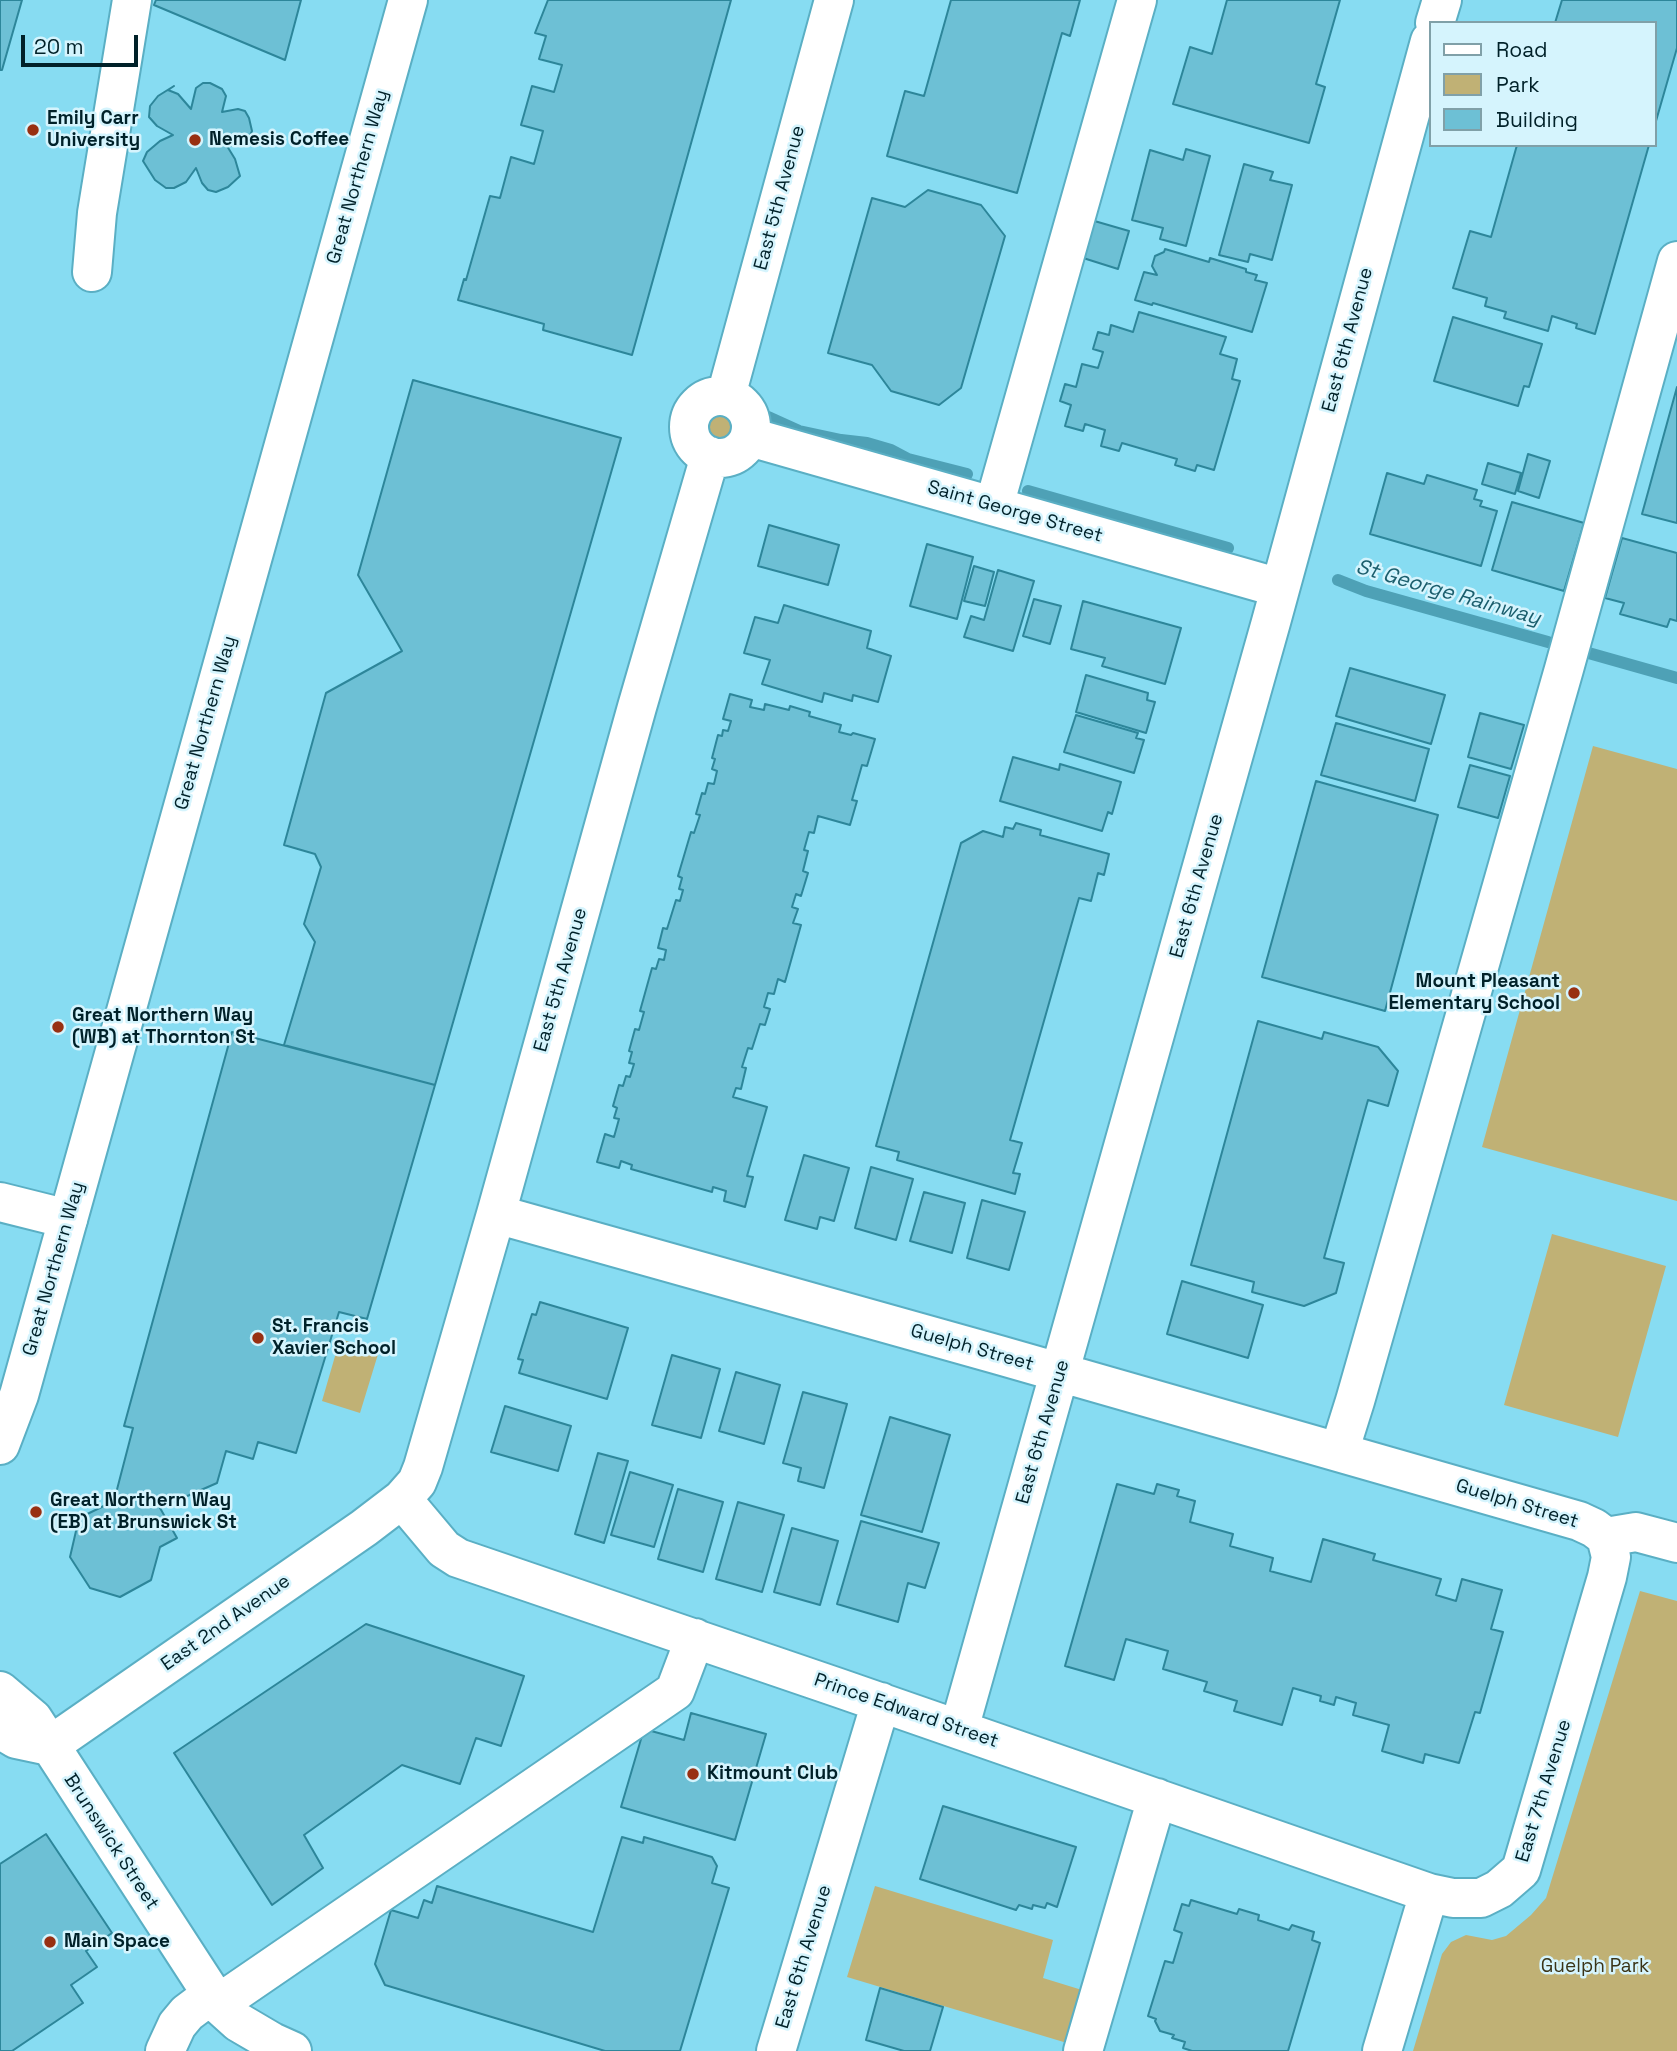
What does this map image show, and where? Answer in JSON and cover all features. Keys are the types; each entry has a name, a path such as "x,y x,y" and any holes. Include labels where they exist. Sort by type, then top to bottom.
{"street":[{"path":"92,272 97,213 132,0"},
{"name":"Great Northern Way","path":"0,1445 19,1395 408,0"},
{"name":"East 5th Avenue","path":"726,396 834,0"},
{"path":"994,506 1137,0"},
{"path":"1436,21 1442,0"},
{"name":"East 6th Avenue","path":"959,1729 1280,588 1428,48"},
{"path":"1339,1452 1564,669 1677,261"},
{"path":"726,396 744,407 751,426 750,437 738,452 719,458 710,456 701,451 690,434 692,414 706,400 726,396"},
{"name":"Saint George Street","path":"750,437 1280,588"},
{"name":"East 5th Avenue","path":"402,1500 417,1482 423,1467 710,456"},
{"path":"0,1202 68,1219"},
{"name":"Guelph Street","path":"496,1214 1579,1521 1606,1537"},
{"name":"Prince Edward Street","path":"402,1500 444,1549 458,1558 1429,1893"},
{"name":"East 2nd Avenue","path":"49,1746 402,1500"},
{"path":"1606,1537 1636,1532 1677,1543"},
{"name":"East 7th Avenue","path":"1429,1893 1453,1898 1482,1898 1499,1889 1521,1870 1607,1577 1611,1557 1606,1537"},
{"path":"165,2051 177,2025 187,2013 214,1999 675,1691 695,1638"},
{"name":"Brunswick Street","path":"0,1691 33,1719 214,1999 238,2022 292,2051"},
{"name":"East 6th Avenue","path":"776,2051 881,1702"},
{"path":"0,1729 16,1739 49,1746"},
{"path":"1083,2051 1157,1798"},
{"path":"1382,2051 1429,1893"}],"green space":[{"path":"720,406 728,407 734,412 739,418 739,434 734,440 728,445 720,446 712,445 706,440 701,434 700,426 701,418 706,412 712,407"},
{"path":"1593,746 1677,769 1677,1201 1482,1147"},
{"path":"1552,1234 1666,1266 1618,1437 1504,1405"},
{"path":"340,1339 379,1351 360,1413 322,1401"},
{"name":"Guelph Park","path":"1640,1591 1677,1601 1677,2051 1413,2051 1442,1954 1451,1942 1466,1935 1492,1940 1506,1936 1546,1898"},
{"path":"875,1886 1053,1940 1043,1978 1082,1990 1067,2043 847,1977"}],"building":[{"path":"0,0 22,0 2,70 0,70"},
{"path":"156,0 301,0 285,60 154,5"},
{"path":"548,0 731,0 632,355 543,330 544,324 458,300 490,196 500,198 511,157 534,164 543,131 521,125 532,86 554,92 562,65 539,59 546,36 535,33"},
{"path":"951,0 1080,0 1070,36 1062,33 1017,193 887,156 905,91 924,96"},
{"path":"1227,0 1340,0 1316,84 1325,87 1309,143 1173,104 1190,47 1212,54"},
{"path":"1562,0 1677,0 1677,48 1656,121 1656,21 1556,21"},
{"path":"203,83 210,83 222,89 226,96 222,112 238,109 245,111 249,118 252,131 248,140 227,146 235,159 240,176 228,187 216,192 208,190 202,183 196,168 186,182 174,188 166,188 155,180 143,161 147,152 173,135 157,126 149,117 150,106 158,96 174,86 168,90 178,94 191,109 196,88"},
{"path":"1516,147 1648,147 1595,334 1576,328 1577,324 1552,316 1548,331 1504,318 1506,312 1485,306 1487,298 1453,288 1470,231 1491,237"},
{"path":"1186,149 1210,156 1186,246 1160,239 1163,228 1132,220 1150,150 1183,160"},
{"path":"1244,164 1273,172 1270,180 1292,185 1272,260 1250,254 1248,262 1219,255"},
{"path":"928,190 981,205 1005,236 961,388 939,405 891,391 872,365 828,353 872,198 905,207"},
{"path":"1091,220 1129,231 1118,269 1080,257"},
{"path":"1165,249 1246,269 1246,272 1257,275 1255,280 1267,283 1252,332 1135,300 1144,272 1157,275 1152,266 1155,256"},
{"path":"1139,312 1226,337 1220,354 1237,359 1232,379 1240,381 1214,470 1197,465 1195,471 1175,465 1177,459 1122,443 1119,451 1101,446 1105,430 1085,424 1083,431 1065,426 1071,405 1060,401 1065,384 1076,387 1082,364 1098,368 1103,352 1093,349 1098,332 1109,335 1111,325 1133,332"},
{"path":"1453,317 1542,344 1529,387 1524,386 1518,406 1434,381"},
{"path":"413,380 621,438 435,1085 284,1045 315,942 304,924 321,867 315,854 284,845 326,693 402,651 358,575"},
{"path":"1677,387 1677,523 1642,514"},
{"path":"1528,454 1550,461 1539,498 1518,491"},
{"path":"1488,463 1521,473 1515,494 1482,484"},
{"path":"1387,473 1424,484 1427,475 1477,490 1474,499 1482,501 1480,506 1497,511 1481,566 1370,534"},
{"path":"1512,502 1584,523 1564,591 1492,570"},
{"path":"769,525 839,545 828,585 758,566"},
{"path":"1622,538 1677,553 1677,621 1670,619 1667,627 1620,614 1624,603 1605,598"},
{"path":"927,544 973,557 957,619 910,606"},
{"path":"974,566 994,572 985,606 964,601"},
{"path":"998,570 1034,581 1013,651 964,637 971,616 984,620"},
{"path":"1034,599 1061,606 1050,644 1023,636"},
{"path":"1083,601 1181,628 1165,684 1102,666 1105,658 1071,649"},
{"path":"784,605 871,631 867,648 891,656 878,702 853,695 852,701 824,693 822,702 762,684 770,660 744,653 755,617 778,623"},
{"path":"1350,668 1445,695 1431,744 1336,716"},
{"path":"1086,675 1148,693 1147,700 1155,702 1146,733 1076,712"},
{"path":"730,694 752,700 750,707 764,710 765,704 789,710 790,706 810,712 809,716 841,725 839,732 875,739 867,766 862,765 852,800 857,801 850,825 818,816 814,833 809,832 804,850 808,851 803,871 808,873 801,896 796,894 792,907 798,909 793,923 801,925 785,982 778,979 774,994 768,993 764,1007 770,1009 765,1025 760,1024 752,1049 748,1048 742,1067 746,1068 741,1089 736,1088 733,1097 767,1107 747,1176 753,1177 745,1207 724,1201 726,1191 713,1187 712,1192 631,1169 632,1165 621,1161 619,1168 597,1162 605,1134 614,1137 619,1119 614,1118 617,1108 613,1106 619,1085 623,1086 626,1076 630,1077 634,1064 629,1063 632,1052 629,1051 635,1029 639,1030 644,1012 640,1011 652,968 656,969 659,959 664,960 666,950 658,948 663,928 667,929 676,900 680,901 683,890 679,889 682,878 678,876 691,832 694,833 700,815 696,814 702,793 705,794 708,783 714,784 717,771 712,769 715,759 712,758 718,735 722,736 723,730 728,731 731,721 723,719"},
{"path":"1480,713 1524,725 1511,769 1468,757"},
{"path":"1076,715 1138,733 1136,738 1144,740 1134,773 1064,752"},
{"path":"1336,723 1429,749 1415,801 1321,775"},
{"path":"1013,757 1059,770 1060,764 1121,782 1112,814 1108,812 1102,831 1000,801"},
{"path":"1470,765 1510,776 1498,818 1458,807"},
{"path":"1316,781 1438,815 1385,1011 1262,977"},
{"path":"1016,823 1041,830 1040,835 1109,854 1104,875 1098,873 1091,901 1079,898 1010,1140 1022,1143 1013,1173 1020,1174 1015,1194 897,1160 899,1152 876,1146 961,843 983,831 1003,837 1005,827 1013,829"},
{"path":"1258,1021 1322,1039 1324,1032 1378,1047 1398,1071 1388,1106 1368,1100 1324,1258 1344,1263 1336,1293 1304,1306 1252,1292 1254,1282 1191,1265"},
{"path":"232,1032 435,1085 367,1319 339,1312 296,1453 258,1442 253,1459 226,1451 217,1483 160,1508 177,1538 160,1547 151,1580 120,1597 90,1588 70,1557 79,1518 114,1501 133,1428 124,1426"},
{"path":"804,1155 849,1168 834,1221 820,1217 817,1229 785,1220"},
{"path":"871,1167 913,1179 896,1240 855,1228"},
{"path":"924,1192 965,1203 952,1253 910,1241"},
{"path":"982,1200 1025,1212 1009,1270 967,1258"},
{"path":"1182,1281 1263,1305 1248,1358 1167,1334"},
{"path":"540,1302 628,1328 607,1399 519,1373 523,1360 518,1359 532,1314 536,1315"},
{"path":"672,1355 720,1369 701,1438 652,1425"},
{"path":"736,1372 780,1385 764,1444 719,1431"},
{"path":"803,1392 847,1404 824,1488 798,1481 801,1468 783,1463"},
{"path":"505,1406 571,1426 558,1471 491,1452"},
{"path":"890,1417 950,1435 922,1532 861,1515"},
{"path":"598,1453 628,1461 604,1543 575,1534"},
{"path":"630,1472 673,1485 654,1547 611,1535"},
{"path":"1117,1484 1154,1494 1157,1484 1179,1490 1177,1496 1195,1501 1190,1522 1233,1534 1230,1546 1273,1558 1270,1571 1311,1582 1323,1539 1375,1554 1373,1560 1441,1579 1436,1595 1456,1601 1462,1579 1502,1590 1491,1629 1503,1632 1480,1713 1475,1712 1459,1763 1425,1754 1423,1763 1382,1751 1389,1725 1353,1715 1356,1703 1336,1697 1334,1705 1320,1701 1321,1696 1293,1688 1282,1725 1234,1711 1237,1701 1204,1691 1207,1682 1163,1669 1168,1651 1126,1639 1114,1680 1065,1666"},
{"path":"678,1489 723,1502 703,1572 658,1559"},
{"path":"738,1502 784,1515 762,1592 716,1579"},
{"path":"861,1521 939,1543 925,1588 908,1583 898,1622 837,1604"},
{"path":"792,1528 838,1541 820,1605 774,1592"},
{"path":"366,1624 524,1676 501,1746 476,1738 460,1784 402,1765 304,1835 323,1868 272,1905 174,1753"},
{"name":"Kitmount Club","path":"691,1713 766,1734 735,1840 621,1807 644,1729 684,1740"},
{"path":"943,1806 1076,1847 1057,1907 1047,1903 1045,1908 1033,1905 1032,1909 1019,1905 1016,1910 920,1879"},
{"name":"Main Space","path":"46,1834 112,1933 86,1951 97,1967 71,1985 83,2003 12,2051 0,2051 0,1864"},
{"path":"622,1837 643,1843 644,1837 712,1857 717,1866 712,1883 729,1888 680,2051 605,2051 385,1985 375,1964 391,1910 418,1918 424,1900 432,1903 437,1886 593,1932"},
{"path":"1191,1900 1237,1914 1239,1909 1259,1915 1258,1920 1289,1930 1292,1925 1314,1932 1312,1940 1320,1943 1288,2051 1192,2051 1183,2048 1185,2042 1172,2038 1174,2035 1160,2031 1156,2019 1148,2016 1165,1961 1173,1963 1182,1933 1174,1930 1182,1904 1189,1906"},
{"path":"880,1988 943,2007 930,2051 904,2051 866,2040"}],"waterway":[{"name":"St George Rainway","path":"768,417 799,431 867,443 891,450 908,459 967,474"},
{"name":"St George Rainway","path":"1028,491 1228,548"},
{"name":"St George Rainway","path":"1338,580 1366,591 1548,642"},
{"name":"St George Rainway","path":"1585,652 1677,678"}],"place":[{"name":"Emily Carr University","path":"33,130"},
{"name":"Nemesis Coffee","path":"195,140"},
{"name":"Mount Pleasant Elementary School","path":"1574,993"},
{"name":"Great Northern Way (WB) at Thornton St","path":"58,1027"},
{"name":"St. Francis Xavier School","path":"258,1338"},
{"name":"Great Northern Way (EB) at Brunswick St","path":"36,1512"},
{"name":"Kitmount Club","path":"693,1774"},
{"name":"Main Space","path":"50,1942"}]}
